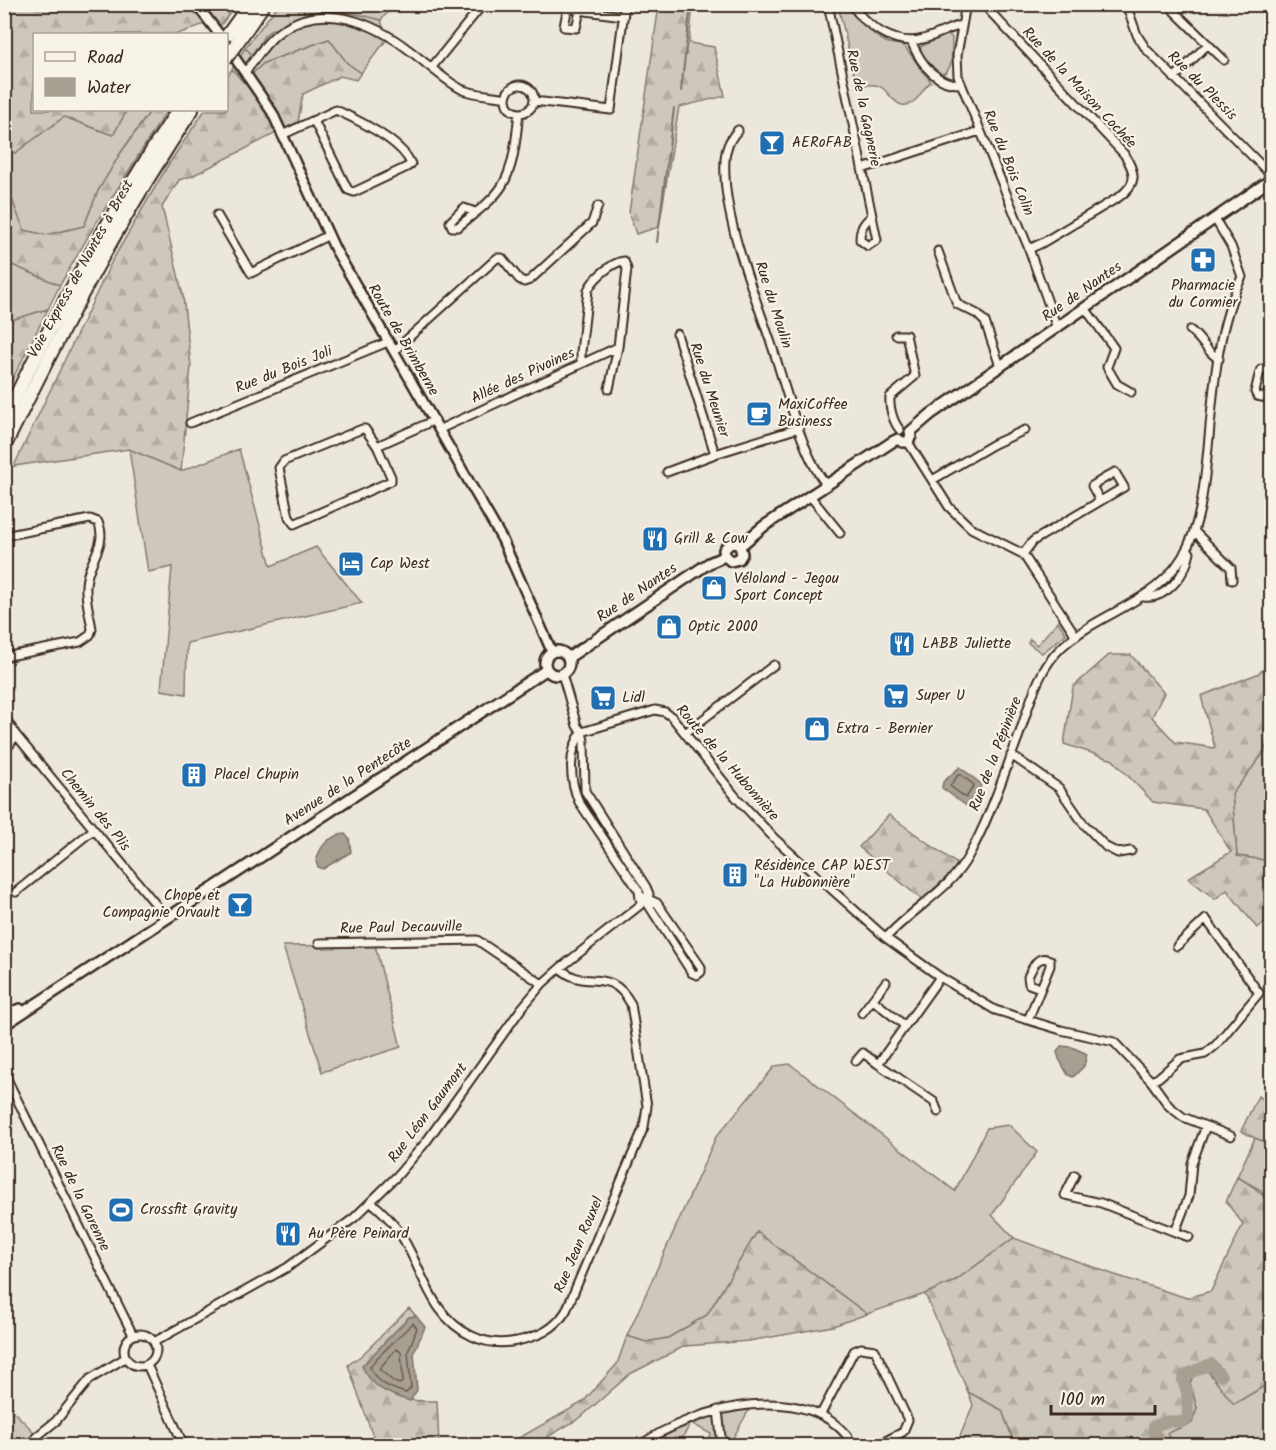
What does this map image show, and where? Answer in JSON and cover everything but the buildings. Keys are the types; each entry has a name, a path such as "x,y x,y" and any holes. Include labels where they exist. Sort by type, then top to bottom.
{"highway":[{"path":"228,37 250,4"},
{"path":"228,38 264,4"},
{"name":"Voie Express de Nantes à Brest","path":"4,420 82,268 177,111"},
{"name":"Voie Express de Nantes à Brest","path":"4,447 100,260 140,191 191,111"}],"main road":[{"name":"Rue de Nantes","path":"568,658 710,563 725,556 731,561 739,559 742,551 740,546 764,526 904,436 931,414 1272,178"},
{"path":"560,651 568,658 567,669 562,674 555,675 546,670 545,659 552,652 560,651"},
{"name":"Avenue de la Pentecôte","path":"60,988 546,670"},
{"path":"4,1016 60,988"},
{"path":"4,1025 60,988"}],"street":[{"name":"Route de Brimberne","path":"196,4 222,33"},
{"path":"432,68 483,4"},
{"path":"534,101 611,110 625,4"},
{"name":"Rue de la Gagnerie","path":"828,4 872,216"},
{"path":"851,4 870,24 887,36 910,41 922,40 962,25"},
{"name":"Rue du Bois Colin","path":"966,4 957,55 958,76 1029,249 1057,328"},
{"name":"Rue de la Maison Cochée","path":"983,4 1124,154 1133,173 1133,182 1129,190 1029,249"},
{"name":"Rue du Plessis","path":"1126,4 1142,44 1272,178"},
{"path":"580,11 622,16"},
{"path":"1174,11 1224,60"},
{"path":"246,71 281,31 294,23 315,16 351,20 374,27 393,38 462,89 506,98"},
{"name":"Route de Brimberne","path":"228,41 272,112 335,249 502,539 552,652"},
{"path":"910,41 919,60 930,72 951,85 961,84"},
{"path":"1174,78 1208,44"},
{"path":"522,86 530,89 534,101 530,108 519,113 511,110 506,98 513,87 522,86"},
{"path":"282,135 336,110 395,143 408,155 411,164 354,192 348,190 314,121"},
{"path":"475,212 502,186 512,163 519,113"},
{"name":"Rue du Moulin","path":"738,130 730,138 725,150 725,178 729,207 738,243 799,428 815,469 828,485"},
{"path":"862,169 980,131"},
{"path":"394,351 497,258 502,258 519,279 525,282 530,280 592,223 598,206"},
{"path":"217,215 251,273 329,235"},
{"name":"Rue de la Pépinière","path":"886,938 960,870 979,835 1042,674 1052,658 1063,645 1076,636 1144,597 1170,573 1187,548 1199,516 1204,487 1223,329 1233,294 1242,277 1231,246 1215,219"},
{"path":"938,251 957,304 977,314 985,322 1000,366"},
{"path":"581,364 590,285 619,261 624,261 627,269 618,347 609,389"},
{"path":"1085,308 1114,348 1107,367 1116,384 1131,392"},
{"path":"1190,330 1200,337 1214,356 1219,359"},
{"name":"Rue du Meunier","path":"677,334 715,454"},
{"path":"896,335 906,334 915,376 891,397 890,402 896,425 934,479 949,507 971,528 1023,554 1076,636"},
{"name":"Rue du Bois Joli","path":"190,423 388,342"},
{"name":"Allée des Pivoines","path":"440,429 618,347"},
{"path":"1272,372 1262,369 1260,371 1255,392 1257,396 1269,398 1272,377"},
{"path":"377,446 435,420"},
{"name":"Rue du Meunier","path":"667,472 715,454 799,428"},
{"path":"362,429 365,429 377,446 391,481 294,524 289,518 279,468 284,461 362,429"},
{"path":"934,479 994,444 1025,430"},
{"path":"1023,554 1033,542 1124,487 1115,472 1092,486 1100,501"},
{"path":"810,496 840,533"},
{"path":"4,536 90,519 98,522 102,530 102,541 87,574 86,587 92,629 90,635 80,642 4,657"},
{"path":"1194,531 1231,568 1232,580"},
{"path":"685,733 774,665"},
{"path":"562,674 577,726 582,732 584,741 585,791 645,896 692,973 697,975 701,972 701,967 657,903 645,896 579,802 572,786 572,768 575,741 582,732"},
{"name":"Route de la Hubonnière","path":"582,732 655,710 665,712 672,717 735,796 774,837 886,938 940,977 995,1010 1114,1042 1152,1081 1169,1106 1183,1117 1231,1136"},
{"name":"Chemin des Plis","path":"4,716 16,735 157,906 165,920"},
{"path":"4,753 16,735"},
{"path":"1011,755 1059,788 1083,823 1106,847 1118,854 1131,851"},
{"path":"572,768 575,775 579,775 584,768"},
{"path":"16,892 93,830"},
{"name":"Rue Léon Gaumont","path":"154,1342 304,1257 354,1218 426,1142 521,1009 542,984 636,908 645,896"},
{"path":"1152,1081 1180,1059 1205,1054 1216,1045 1259,993 1206,919 1177,946"},
{"name":"Rue Paul Decauville","path":"319,943 477,940 542,984"},
{"name":"Rue Jean Rouxel","path":"371,1202 396,1228 434,1302 457,1328 487,1341 512,1342 544,1333 561,1319 644,1127 647,1106 631,1004 625,993 607,981 578,979 567,975 560,968"},
{"path":"878,1064 904,1024 940,977"},
{"path":"862,1013 886,982"},
{"path":"1028,1020 1040,988"},
{"path":"873,1000 904,1024"},
{"path":"856,1061 862,1053 934,1102 938,1112"},
{"name":"Rue de la Garenne","path":"4,1073 133,1335"},
{"path":"1175,1232 1190,1196 1192,1162 1206,1126"},
{"path":"1075,1176 1065,1195 1101,1203 1189,1237"},
{"path":"133,1335 147,1335 154,1342 155,1358 147,1365 137,1367 125,1358 124,1348 128,1338 133,1335"},
{"path":"821,1414 854,1351 861,1348 875,1350 908,1420 903,1432 876,1446"},
{"path":"36,1437 56,1421 90,1379 125,1358"},
{"path":"147,1365 184,1446"},
{"path":"639,1446 669,1427 718,1410 747,1405 775,1404 821,1414 841,1428 854,1446"},
{"path":"718,1410 722,1446"}],"green space":[{"path":"53,4 236,5 215,33 204,24 181,33 33,33 33,111 126,111 113,135 64,117 15,153 5,149 4,13 9,5 46,5 49,7"},
{"path":"278,5 394,5 381,20 333,11 305,14 281,28 272,29 264,36 253,55 245,48"},
{"path":"659,5 693,5 689,43 714,47 725,96 679,107 659,227 636,234 629,213"},
{"path":"838,5 846,5 876,36 888,43 905,47 931,82 912,103 903,105 898,103 878,86 857,87"},
{"path":"331,11 365,15 381,20 387,39 361,73 347,63 329,39 264,63 243,83 232,69 245,48 253,55 264,36 272,29 278,30 304,14"},
{"path":"948,34 952,38 950,65 941,74 924,61 920,47"},
{"path":"329,39 347,63 361,73 356,80 340,76 303,94 298,122 192,176 179,180 162,207 183,296 191,366 181,471 129,449 14,466 112,261 168,165 204,111 228,111 228,75 232,69 243,82 264,63"},
{"path":"126,111 150,111 120,154 98,191 84,226 46,235 23,230 5,180 4,149 15,153 64,117 113,135"},
{"path":"150,111 166,111 60,285 10,264 5,266 4,180 24,230 46,235 84,226 98,191 120,154"},
{"path":"10,264 60,285 48,309 5,322 5,266"},
{"path":"48,309 5,394 5,322"},
{"path":"129,449 181,471 239,449 271,566 316,547 362,603 187,643 186,694 161,690 172,567 148,572"},
{"path":"1058,621 1066,634 1042,653 1028,643 1030,639 1037,645"},
{"path":"1109,655 1131,655 1164,693 1152,717 1175,742 1215,748 1201,696 1257,674 1271,664 1271,736 1262,755 1232,794 1237,856 1271,861 1271,919 1257,928 1227,890 1215,899 1188,878 1231,852 1204,809 1153,802 1113,760 1064,744 1073,687"},
{"path":"1271,736 1271,861 1237,856 1232,793 1262,755"},
{"path":"889,815 957,864 952,872 922,900 859,847"},
{"path":"375,945 401,1047 322,1072 283,946"},
{"path":"790,1064 955,1191 987,1128 1009,1125 1037,1152 992,1215 1014,1238 956,1280 925,1294 867,1314 757,1232 707,1315 668,1338 646,1342 627,1336 716,1137 775,1066"},
{"path":"1258,1096 1271,1104 1271,1144 1241,1131"},
{"path":"1255,1138 1271,1144 1271,1208 1261,1190 1237,1177"},
{"path":"1237,1177 1263,1196 1269,1209 1266,1227 1272,1234 1271,1278 1268,1293 1272,1297 1271,1382 1234,1404 1207,1370 1194,1374 1190,1383 1197,1408 1192,1423 1167,1433 1172,1445 1007,1445 1012,1437 1002,1410 968,1392 925,1294 956,1280 1014,1238 1112,1274 1187,1298 1211,1291 1243,1224 1226,1202"},
{"path":"757,1232 867,1314 833,1326 749,1341 685,1346 630,1374 580,1418 534,1445 483,1445 519,1438 583,1402 617,1364 627,1336 646,1342 668,1338 707,1315"},
{"path":"409,1308 416,1316 409,1317 363,1366 380,1385 394,1396 411,1400 437,1401 439,1445 376,1445 348,1365 362,1355"},
{"path":"1207,1370 1234,1404 1271,1382 1271,1436 1262,1445 1172,1445 1167,1433 1192,1423 1197,1408 1190,1383 1194,1374"},
{"path":"968,1392 1002,1410 1012,1437 1007,1445 956,1446 973,1405"},
{"path":"4,1402 43,1441 25,1445 5,1445"},
{"path":"750,1408 729,1445 725,1445 721,1413"},
{"path":"715,1414 720,1445 706,1445 711,1434 691,1423 678,1445 664,1444 657,1438 679,1426"}],"water":[{"path":"960,767 981,784 968,807 942,788 943,782"},
{"path":"345,834 349,838 351,852 323,869 318,867 316,862 322,847 334,837"},
{"path":"1061,1046 1072,1047 1087,1054 1084,1066 1073,1077 1068,1075 1059,1059 1057,1052"},
{"path":"416,1316 425,1327 414,1352 417,1390 410,1401 395,1396 376,1385 362,1366 409,1317"}],"waterway":[{"path":"681,91 691,4"},
{"path":"657,242 674,108"},
{"path":"1167,1446 1154,1434 1154,1426 1169,1421 1181,1422 1188,1417 1187,1392 1183,1380 1185,1375 1211,1364 1221,1376"}],"place":[{"name":"AERoFAB","path":"772,143"},
{"name":"Pharmacie du Cormier","path":"1203,260"},
{"name":"MaxiCoffee Business","path":"759,414"},
{"name":"Grill & Cow","path":"655,539"},
{"name":"Cap West","path":"351,564"},
{"name":"Véloland - Jegou Sport Concept","path":"714,588"},
{"name":"Optic 2000","path":"669,627"},
{"name":"LABB Juliette","path":"902,644"},
{"name":"Super U","path":"896,696"},
{"name":"Lidl","path":"603,698"},
{"name":"Extra - Bernier","path":"817,729"},
{"name":"Placel Chupin","path":"194,775"},
{"name":"Résidence CAP WEST \"La Hubonnière\"","path":"735,875"},
{"name":"Chope et Compagnie Orvault","path":"240,905"},
{"name":"Crossfit Gravity","path":"121,1210"},
{"name":"Au Père Peinard","path":"288,1234"}]}
